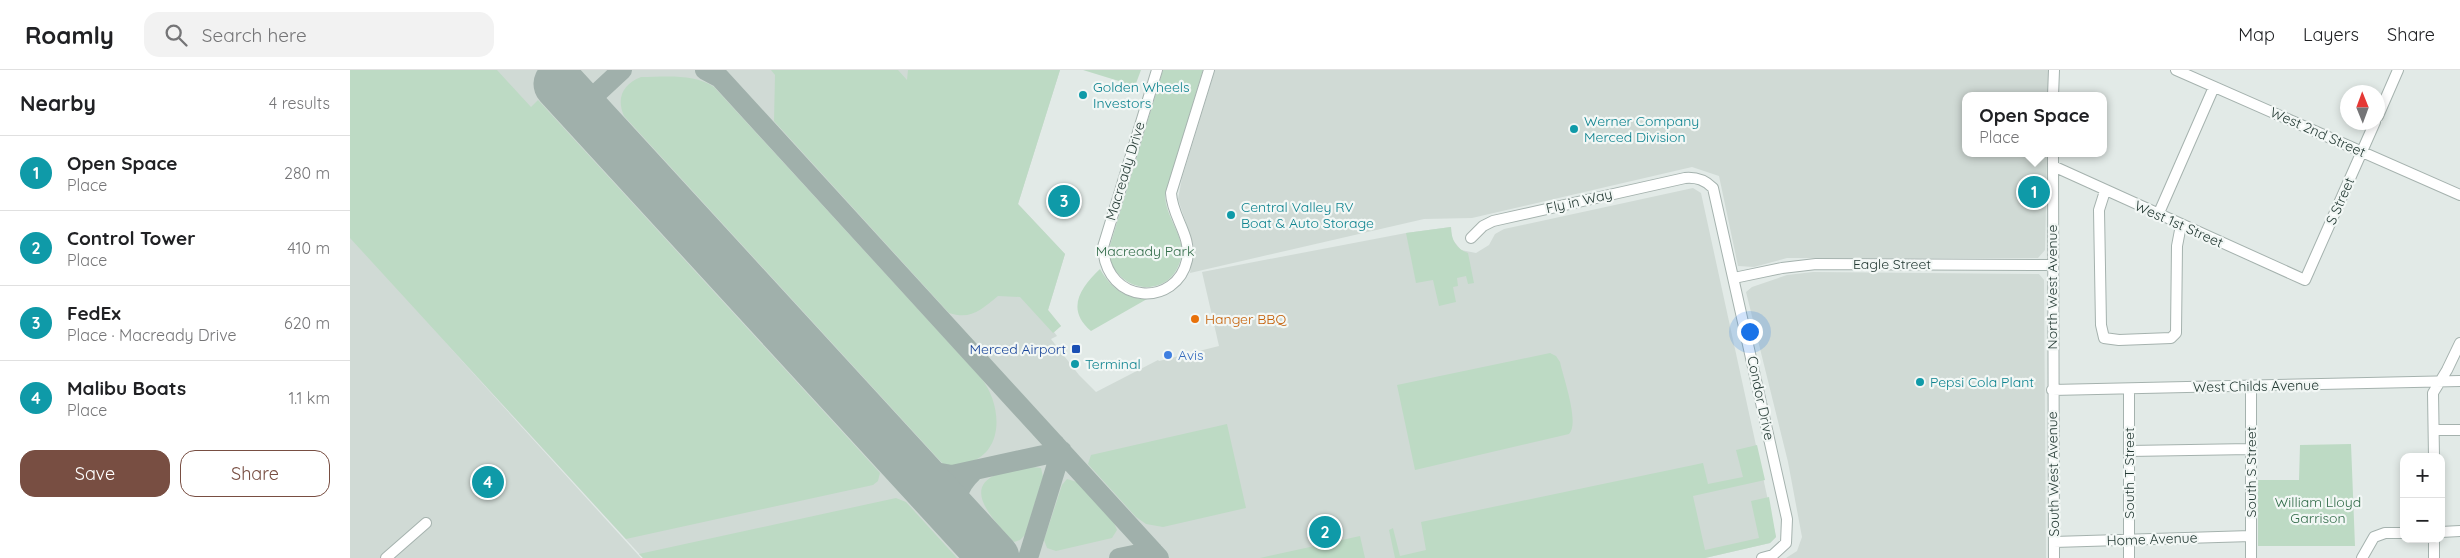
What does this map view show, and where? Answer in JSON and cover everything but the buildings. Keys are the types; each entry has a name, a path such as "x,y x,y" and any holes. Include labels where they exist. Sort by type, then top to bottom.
{"street":[{"name":"Macready Drive","path":"1157,70 1103,247 1104,260 1113,278 1128,290 1141,293 1170,286 1181,274 1187,261 1188,245 1173,210 1171,193 1209,70"},
{"path":"2053,92 2054,70"},
{"name":"West 2nd Street","path":"2176,70 2460,195"},
{"path":"2385,100 2398,70"},
{"path":"2158,214 2214,87"},
{"name":"S Street","path":"2305,280 2372,130"},
{"name":"North West Avenue","path":"2052,390 2053,157"},
{"name":"West 1st Street","path":"2053,166 2305,280"},
{"name":"Fly in Way","path":"1470,238 1483,226 1493,221 1693,177"},
{"name":"Condor Drive","path":"1693,177 1706,181 1713,188 1788,518 1786,543 1773,556 1762,558"},
{"path":"2105,191 2099,210 2101,325 2104,338 2119,340 2171,338 2176,333 2177,246 2181,225"},
{"name":"Eagle Street","path":"1734,278 1782,268 1816,264 2052,265"},
{"path":"2434,453 2433,393 2460,343"},
{"name":"West Childs Avenue","path":"2052,390 2460,382"},
{"name":"South S Street","path":"2251,386 2251,558"},
{"name":"South T Street","path":"2129,389 2129,558"},
{"name":"South West Avenue","path":"2052,390 2054,558"},
{"path":"2434,430 2460,430"},
{"path":"2129,451 2251,449"},
{"path":"386,558 426,523"},
{"path":"2445,532 2460,531"},
{"path":"2362,558 2374,536 2385,533 2400,533"},
{"name":"Home Avenue","path":"2054,542 2251,536"},
{"path":"2434,543 2434,558"}],"shaded area":[{"path":"350,70 1060,70 1018,204 1065,254 1048,310 1061,326 1054,332 1057,336 1051,339 1079,375 1096,392 1158,360 1219,346 1202,272 1406,233 1451,227 1452,239 1461,250 1476,253 1489,245 1495,234 1504,229 1693,188 1701,193 1776,537 1770,543 1705,558 643,558 442,339 641,558 350,558"},
{"path":"1215,70 2049,70 2049,92 1962,92 1962,157 2047,157 2045,250 2038,258 1787,258 1754,267 1738,266 1719,176 1692,167 1472,218 1424,219 1190,273 1194,247 1178,199 1182,178"},
{"path":"1813,272 2039,274 2044,280 2046,558 1786,558 1797,551 1802,537 1788,462 1746,292 1752,287 1787,275"}],"green space":[{"path":"350,70 497,70 531,107 538,100 880,473 878,481 873,485 626,539 350,238"},
{"path":"771,70 898,70 907,80 908,70 1060,70 1018,204 1065,254 1048,310 1061,326 1053,333 1020,297 998,296 981,309 970,314 957,315 949,313 774,121 775,75"},
{"path":"1083,70 1141,70 1135,86"},
{"name":"Macready Park","path":"1163,70 1203,70 1165,195 1166,204 1181,242 1181,258 1175,272 1166,281 1155,286 1143,287 1132,284 1121,277 1113,266 1108,252"},
{"path":"669,76 688,78 714,87 981,378 996,411 995,435 991,445 984,454 973,461 961,464 943,464 624,116 621,103 623,92 630,84 641,77"},
{"path":"1451,227 1455,243 1460,249 1468,253 1474,283 1468,284 1466,276 1457,278 1458,286 1453,287 1456,302 1439,306 1433,280 1416,283 1406,233"},
{"path":"1100,269 1109,282 1125,295 1147,299 1091,331 1083,323 1077,306 1082,291"},
{"path":"1550,353 1556,356 1560,362 1570,399 1573,420 1569,434 1415,470 1397,385"},
{"path":"1227,424 1246,508 1163,527 1146,524 1136,517 1088,464 1091,455"},
{"name":"William Lloyd Garrison","path":"2351,444 2355,546 2258,546 2258,480 2299,480 2300,445"},
{"path":"1757,445 1765,480 1693,496 1705,550 1759,538 1751,501 1769,497 1776,537 1770,543 1705,558 1395,558 1389,530 1393,528 1400,556 1426,550 1421,522 1703,463 1708,484 1743,477 1736,450"},
{"path":"1033,467 1041,468 1043,477 1025,535 1020,540 1014,542 986,508 982,498 982,489 987,481 998,474"},
{"path":"1067,479 1077,482 1114,523 1117,530 1112,538 1056,551 1047,548 1044,540 1062,485"},
{"path":"896,498 906,502 957,558 643,558 639,554"},
{"path":"1360,536 1365,558 1260,558"}],"taxiway":[{"path":"581,108 622,70"},
{"path":"705,70 720,78 1159,558"},
{"path":"1028,558 1058,461 1059,454 1055,444"},
{"path":"896,452 924,470 952,475 1062,451"},
{"path":"964,525 958,510 958,497 963,484 973,472"},
{"path":"1119,558 1153,551"},
{"path":"991,555 995,558"}],"runway":[{"path":"559,84 994,558"}],"place":[{"name":"Golden Wheels Investors","path":"1083,95"},
{"name":"Werner Company Merced Division","path":"1574,129"},
{"name":"Open Space","path":"2034,192"},
{"name":"FedEx","path":"1064,201"},
{"name":"Central Valley RV Boat & Auto Storage","path":"1231,215"},
{"name":"Hanger BBQ","path":"1195,319"},
{"name":"Merced Airport","path":"1076,349"},
{"name":"Avis","path":"1168,355"},
{"name":"Terminal","path":"1075,364"},
{"name":"Pepsi Cola Plant","path":"1920,382"},
{"name":"Malibu Boats","path":"488,482"},
{"name":"Control Tower","path":"1325,532"}]}
